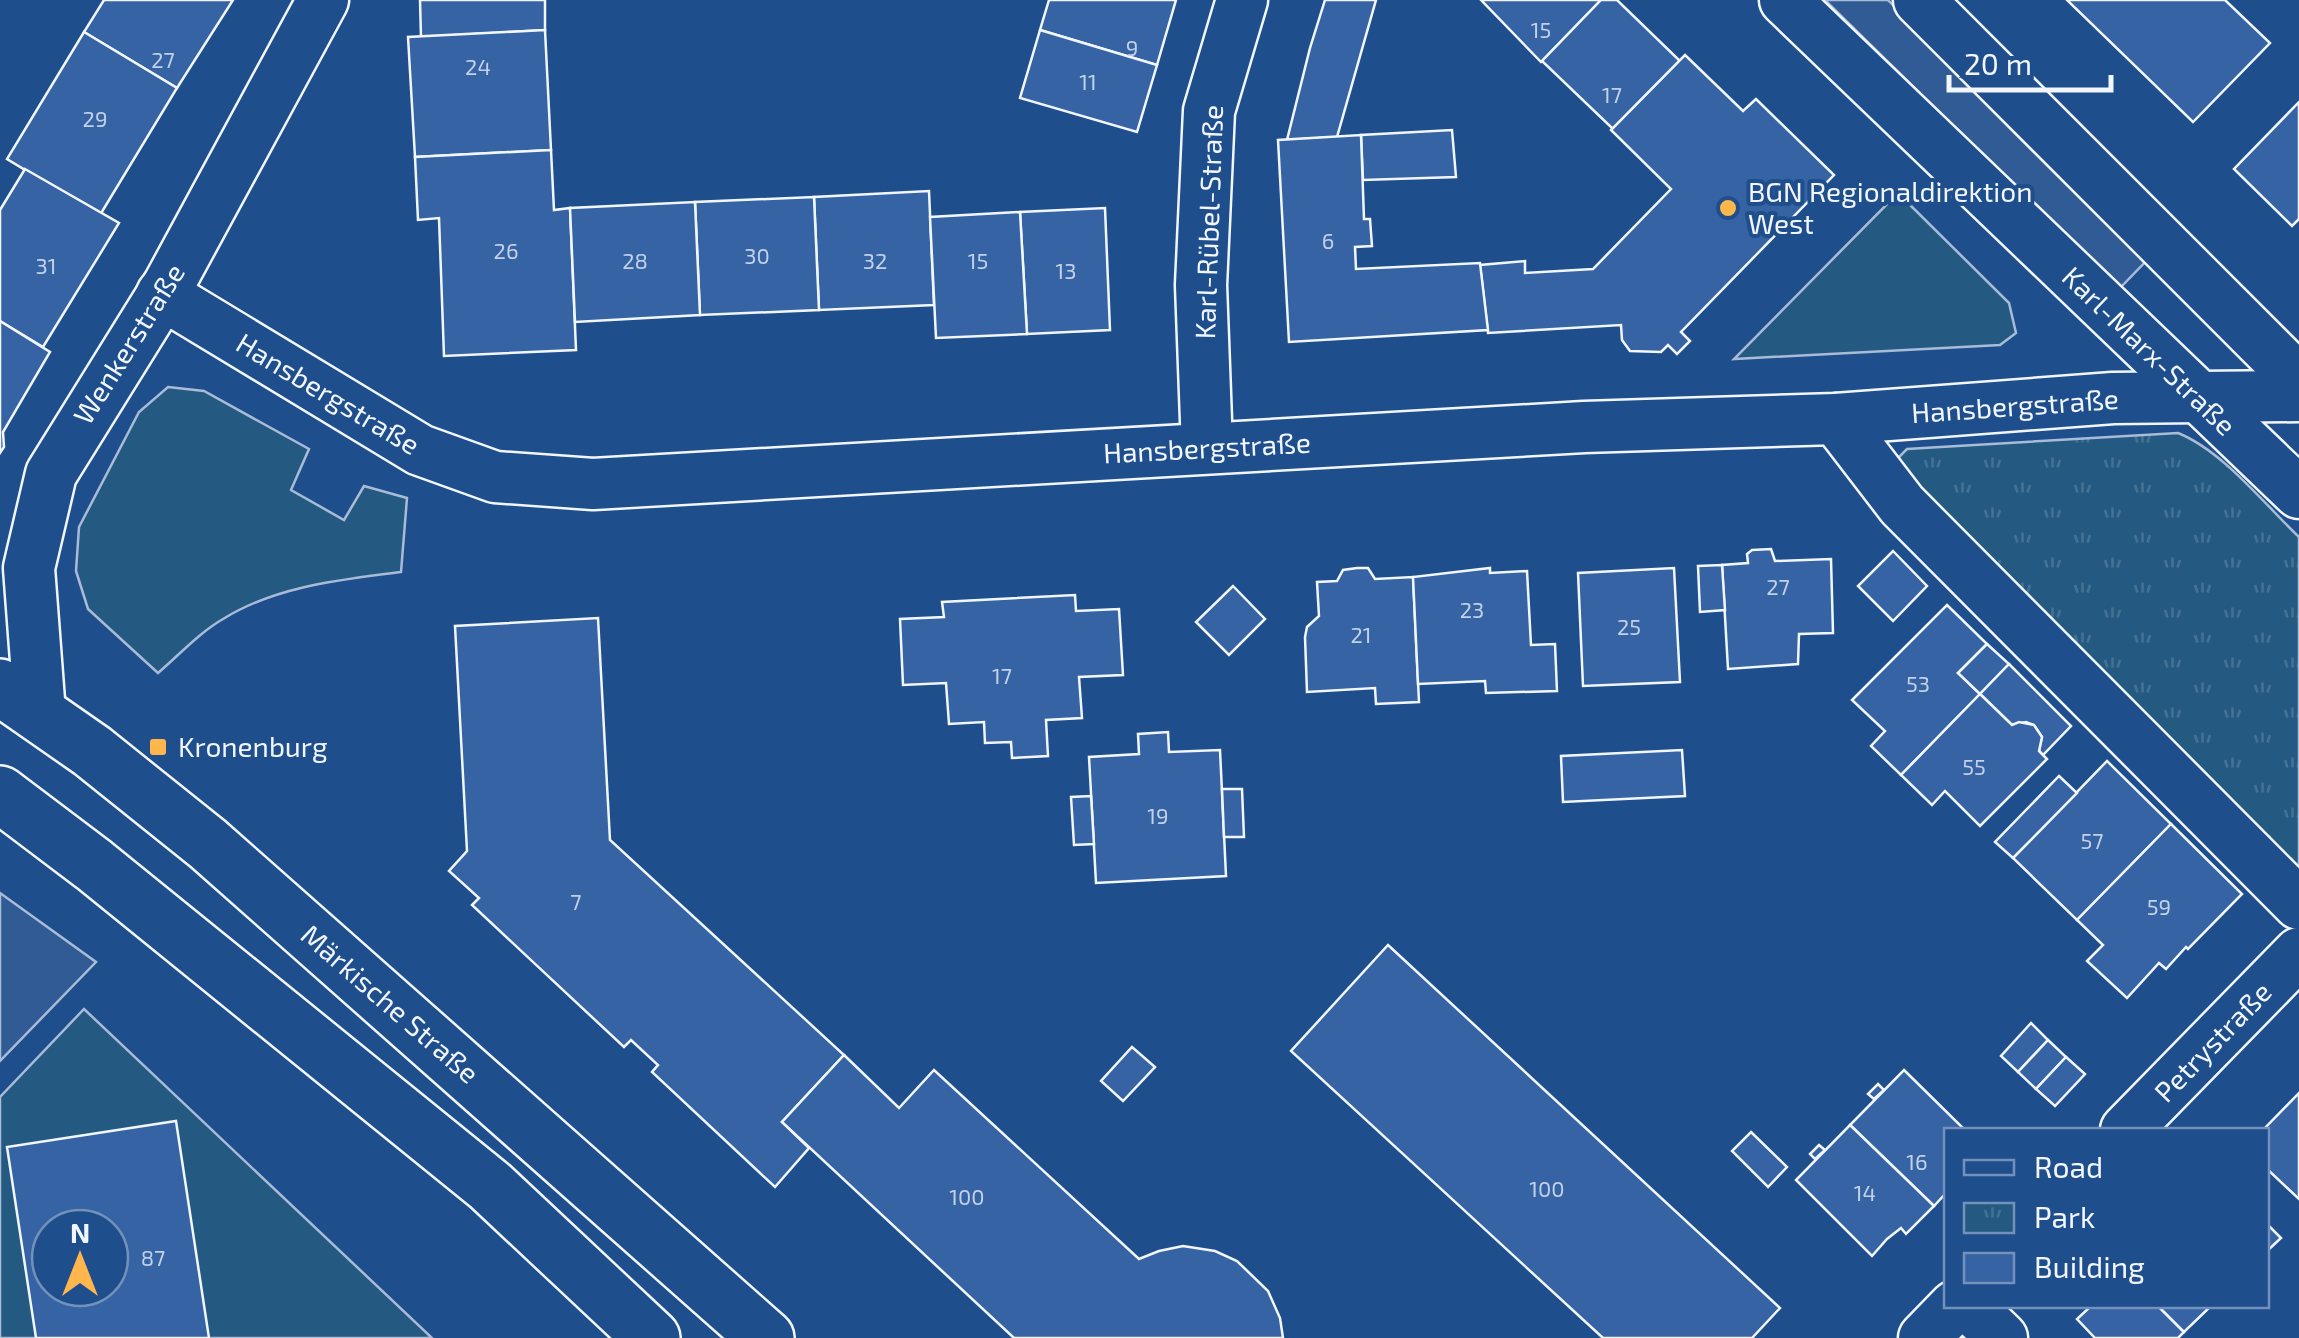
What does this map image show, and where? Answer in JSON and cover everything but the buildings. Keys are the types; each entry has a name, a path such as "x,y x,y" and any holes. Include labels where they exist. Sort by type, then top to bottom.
{"main road":[{"name":"Märkische Straße","path":"20,700 208,844 766,1338"},
{"path":"0,794 94,865 490,1186 652,1338"}],"street":[{"name":"Wenkerstraße","path":"20,700 29,568 52,474 162,294 323,0"},
{"name":"Karl-Rübel-Straße","path":"1207,448 1201,284 1209,110 1242,0"},
{"name":"Karl-Marx-Straße","path":"1785,0 2299,492"},
{"path":"1920,0 2299,380"},
{"name":"Hansbergstraße","path":"162,294 420,450 496,477 593,484 1679,422 1836,419 2113,398 2299,396"},
{"path":"1836,419 1902,505 2299,904"},
{"name":"Petrystraße","path":"2128,1128 2299,953"},
{"path":"1924,1338 1954,1308"},
{"path":"1970,1308 2002,1338"}],"green space":[{"path":"1898,193 2009,303 2016,333 2000,345 1734,359"},
{"path":"168,387 204,391 309,449 291,490 344,520 364,486 407,498 401,572 309,586 243,608 197,637 158,673 88,609 76,571 79,527 139,412"},
{"path":"2178,433 2227,465 2299,537 2299,869 1895,479 1895,461 1907,449"},
{"path":"84,1009 432,1338 0,1338 0,1097"}],"shaded area":[{"path":"1825,0 1888,0 2150,257 2119,289"},
{"path":"0,893 96,962 0,1061"}],"place":[{"name":"BGN Regionaldirektion West","path":"1728,208"},
{"name":"Kronenburg","path":"158,747"}]}
